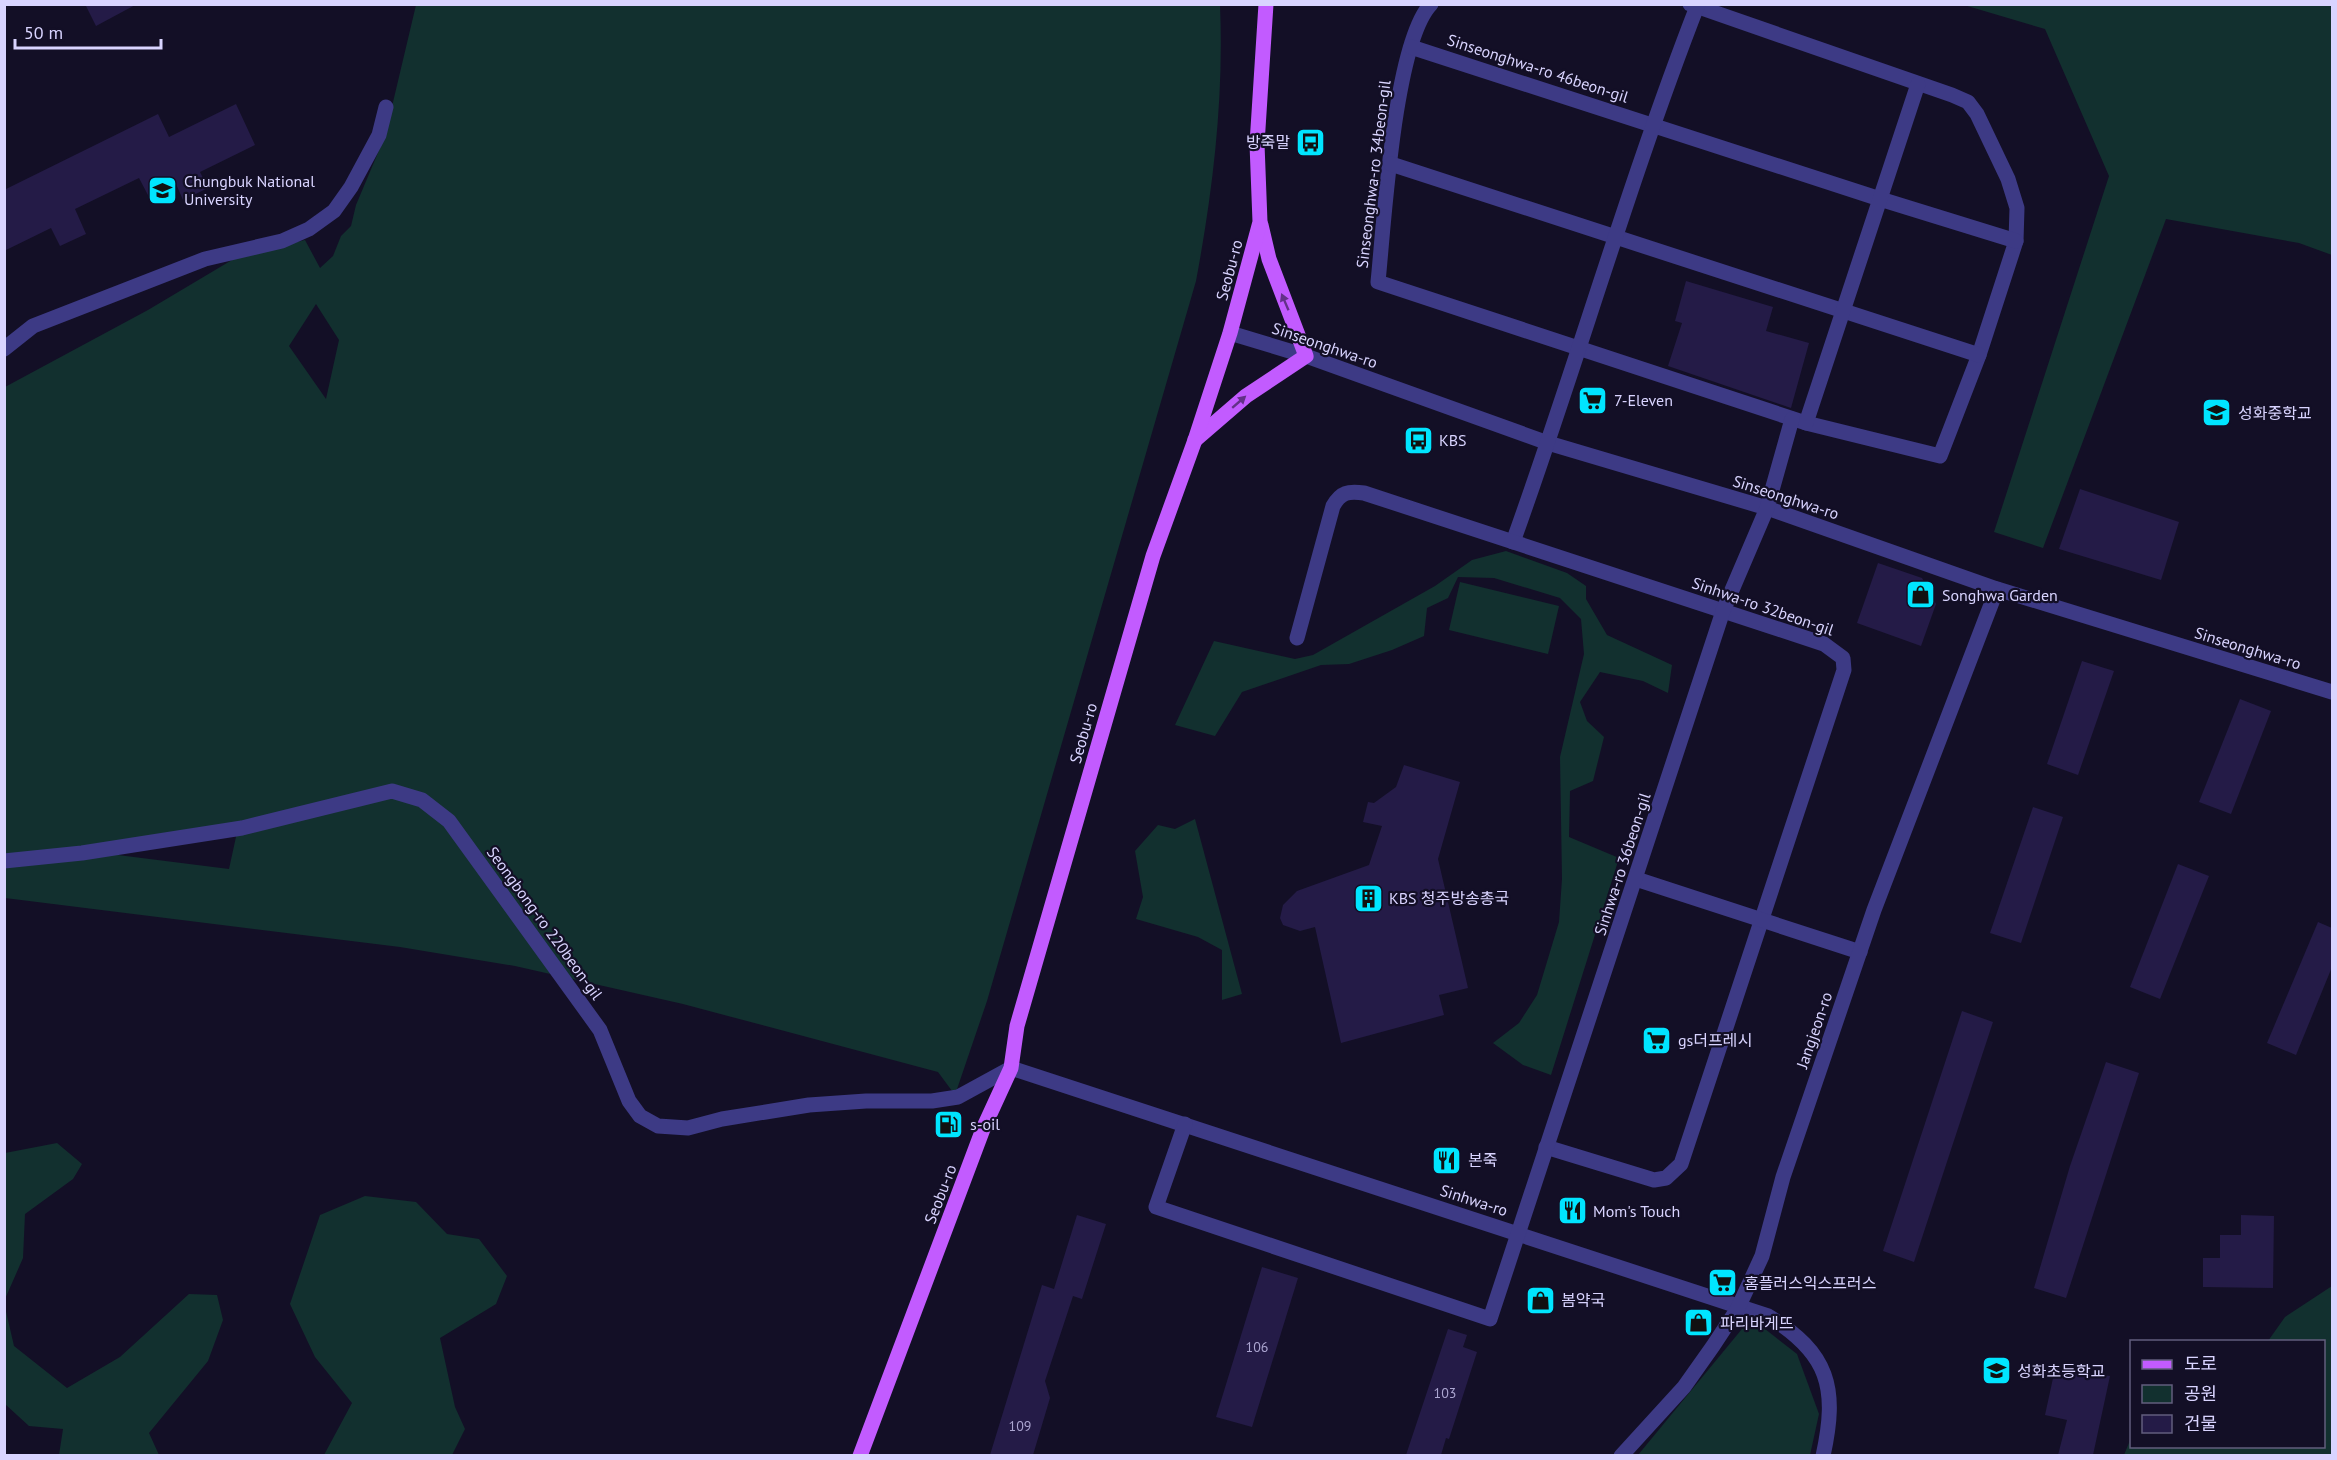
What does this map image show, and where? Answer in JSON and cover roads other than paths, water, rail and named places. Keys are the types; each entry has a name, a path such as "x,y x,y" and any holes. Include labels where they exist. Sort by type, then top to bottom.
{"main road":[{"name":"Seobu-ro","path":"860,1455 983,1129 1011,1068 1017,1026 1153,556 1195,441 1230,333 1260,222 1257,144 1266,4"},
{"path":"1195,441 1246,396 1306,356 1269,259 1260,222"}],"street":[{"name":"Sinseonghwa-ro 34beon-gil","path":"1431,4 1420,21 1400,90 1378,282 1580,349"},
{"path":"1513,542 1695,5 1968,102 1977,114 2008,179 2017,208 2016,241 1979,355 1940,456 1799,421 1580,349"},
{"name":"Sinseonghwa-ro 46beon-gil","path":"1412,47 1880,199"},
{"name":"Sinhwa-ro 36beon-gil","path":"1185,1124 1156,1207 1490,1318 1724,611 1767,508 1843,311 1918,84"},
{"path":"4,349 33,326 205,259 282,242 309,229 334,211 351,188 379,135 386,107"},
{"path":"1391,164 1979,355"},
{"path":"1880,199 2016,241"},
{"name":"Sinseonghwa-ro","path":"1230,333 1306,356 1548,443 1767,508 1997,589 2332,693"},
{"name":"Sinhwa-ro 32beon-gil","path":"1297,638 1333,506 1339,495 1349,491 1364,493 1824,644 1843,658 1844,670 1681,1164 1673,1174 1654,1180 1546,1147"},
{"name":"Jangjeon-ro","path":"1621,1455 1684,1387 1738,1308 1761,1256 1783,1177 1860,952 1997,589"},
{"name":"Seongbong-ro 220beon-gil","path":"4,861 82,853 242,828 392,791 422,800 449,821 600,1030 629,1101 640,1116 658,1126 688,1128 722,1119 809,1105 866,1101 932,1101 958,1097 1011,1068"},
{"path":"1636,879 1860,952"},
{"name":"Sinhwa-ro","path":"1011,1068 1768,1316 1803,1339 1815,1355 1825,1376 1831,1404 1823,1455"}],"place":[{"name":"방죽말","path":"1311,142"},
{"name":"Chungbuk National University","path":"163,190"},
{"name":"7-Eleven","path":"1593,400"},
{"name":"성화중학교","path":"2217,413"},
{"name":"KBS","path":"1418,440"},
{"name":"Songhwa Garden","path":"1921,595"},
{"name":"KBS 청주방송총국","path":"1368,898"},
{"name":"gs더프레시","path":"1657,1040"},
{"name":"s-oil","path":"949,1124"},
{"name":"본죽","path":"1447,1160"},
{"name":"Mom's Touch","path":"1572,1211"},
{"name":"홈플러스익스프러스","path":"1723,1283"},
{"name":"봄약국","path":"1540,1300"},
{"name":"파리바게뜨","path":"1699,1323"},
{"name":"성화초등학교","path":"1996,1371"}]}
